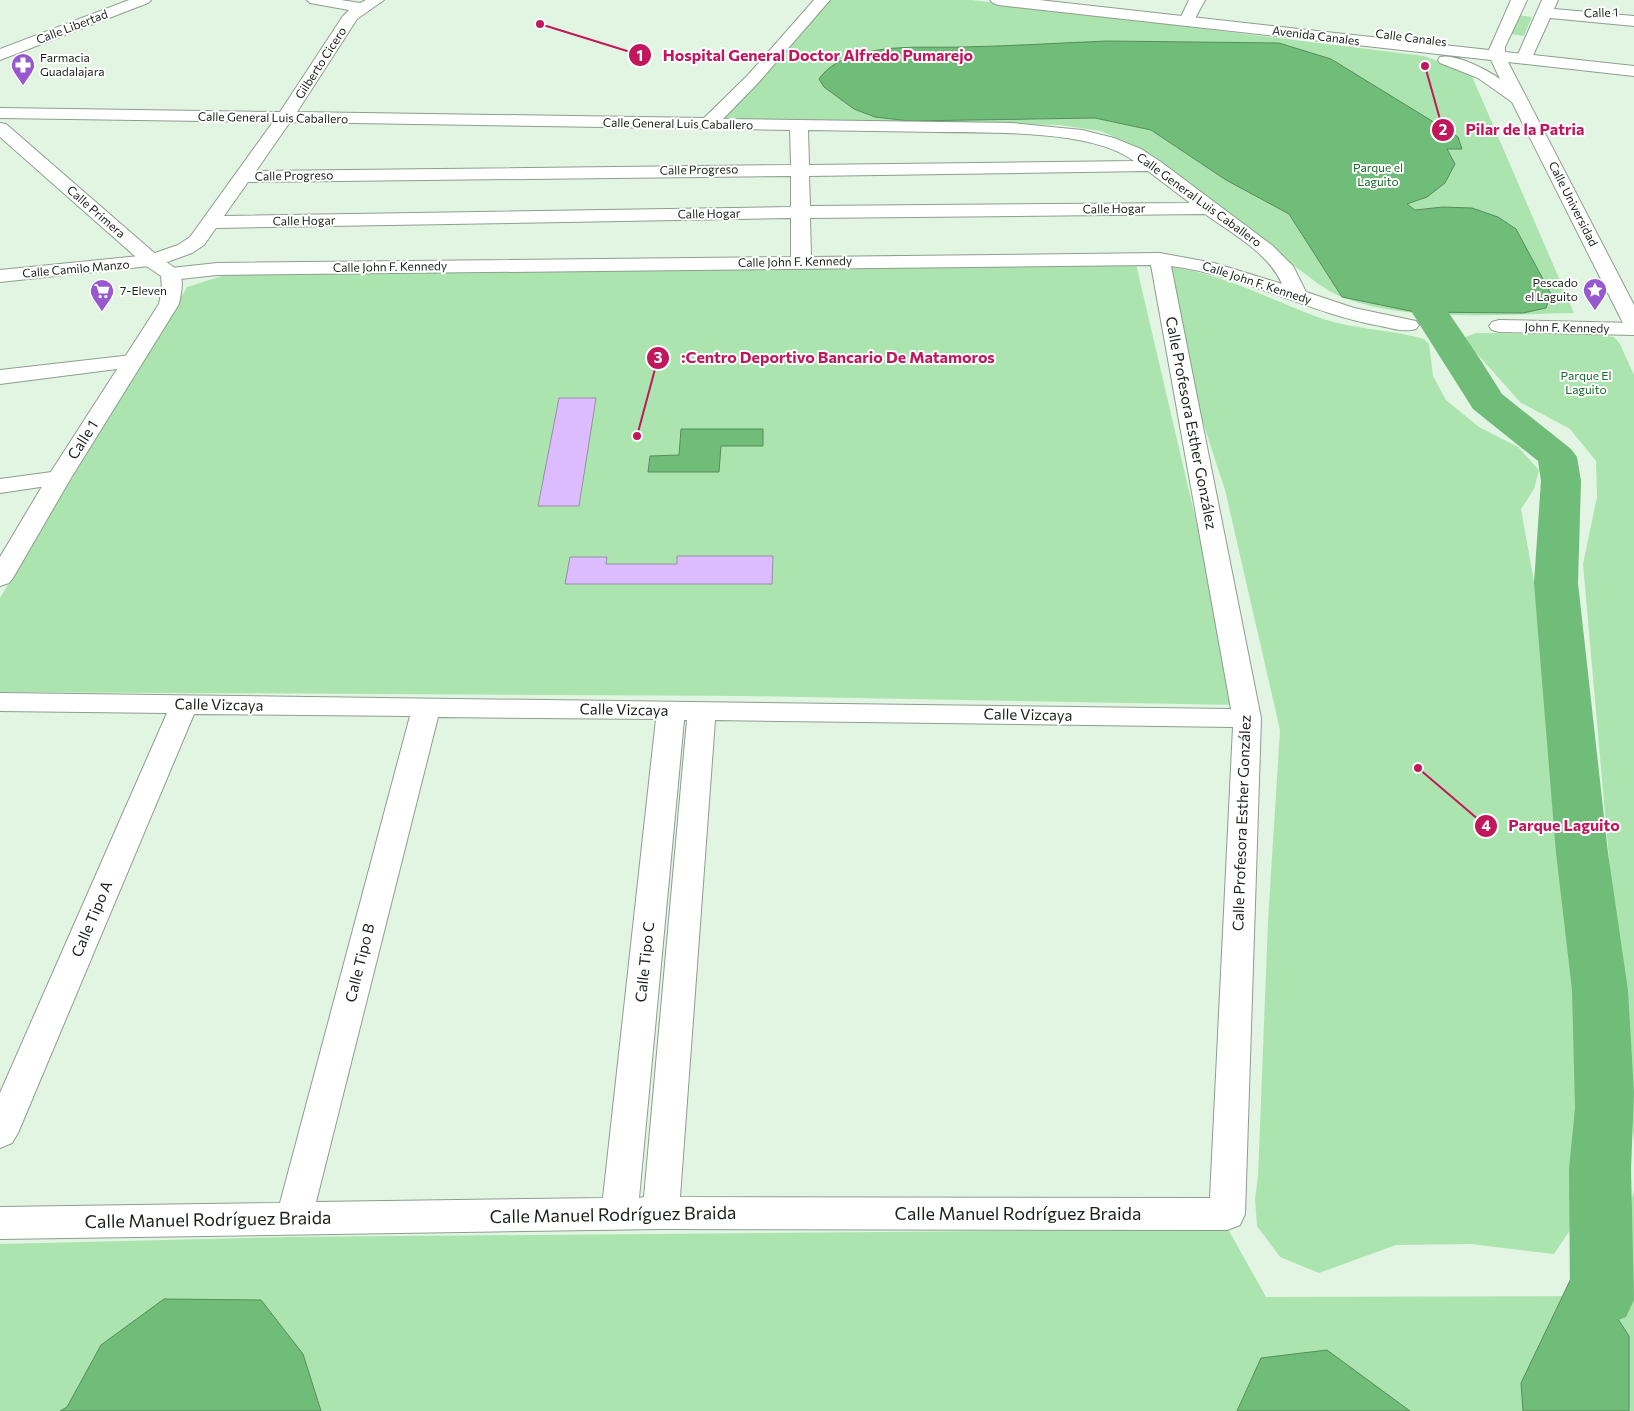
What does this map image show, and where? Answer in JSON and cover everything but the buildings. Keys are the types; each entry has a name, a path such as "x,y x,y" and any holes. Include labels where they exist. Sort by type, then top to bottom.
{"street":[{"name":"Calle Libertad","path":"0,55 143,0"},
{"path":"315,0 369,4"},
{"path":"708,124 753,78 822,0"},
{"name":"Avenida Canales","path":"998,0 1192,12 1391,45 1497,52 1634,71"},
{"name":"Calle Canales","path":"1068,0 1192,12 1497,52"},
{"path":"1497,52 1519,0"},
{"name":"Gilberto Cicero","path":"152,261 185,250 197,241 285,118 351,16 369,4"},
{"path":"1634,21 1568,14 1548,7 1525,55 1634,62"},
{"name":"Calle 1","path":"1568,14 1634,12"},
{"path":"1391,45 1431,55 1470,68 1491,79 1520,101"},
{"name":"Calle Universidad","path":"1497,52 1634,325"},
{"name":"Calle General Luis Caballero","path":"0,113 1012,128 1058,131 1082,135 1126,148 1155,166 1208,208 1266,250 1286,270 1297,295"},
{"path":"798,125 801,262"},
{"name":"Calle Primera","path":"0,128 152,261 171,274"},
{"name":"Calle Progreso","path":"243,177 1155,166"},
{"name":"Calle Hogar","path":"210,222 801,212 1208,208"},
{"name":"Calle John F. Kennedy","path":"171,274 217,269 1160,259 1216,267 1342,311 1410,325"},
{"name":"Calle Profesora Esther González","path":"1160,259 1247,718 1227,1214"},
{"name":"Calle Camilo Manzo","path":"0,276 152,261"},
{"name":"Calle 1","path":"0,578 59,478 169,304 172,289 171,274"},
{"name":"John F. Kennedy","path":"1499,326 1634,330"},
{"path":"0,376 132,361"},
{"path":"0,486 59,478"},
{"name":"Calle Vizcaya","path":"0,702 1247,718"},
{"name":"Calle Tipo A","path":"0,1133 184,705"},
{"name":"Calle Tipo B","path":"294,1219 426,708"},
{"name":"Calle Tipo C","path":"619,1214 671,710"},
{"path":"661,1213 702,711"},
{"name":"Calle Manuel Rodríguez Braida","path":"0,1223 661,1213 1227,1214"}],"green space":[{"name":"Parque el Laguito","path":"827,0 972,0 1424,56 1471,74 1574,313 1428,314 1370,306 1344,298 1317,283 1137,146 1100,131 1059,125 720,119 759,82"},
{"path":"1518,15 1532,17 1524,36 1510,34"},
{"path":"1136,264 1239,705 742,696 0,692 0,598 187,287 232,273"},
{"path":"1171,267 1229,282 1335,323 1424,339 1429,344 1433,376 1446,400 1479,427 1518,447 1539,470 1534,489 1521,509 1559,721 1557,807 1564,896 1593,1056 1587,1205 1554,1254 1471,1244 1396,1245 1319,1273 1280,1257 1257,1226 1255,1199 1258,1177 1268,921 1280,730 1225,490 1194,395"},
{"name":"Parque El Laguito","path":"1476,333 1602,335 1614,337 1620,344 1634,375 1634,1142 1583,564 1597,497 1596,461 1570,429 1520,402 1463,338"},
{"path":"1634,1191 1634,1411 0,1411 0,1244 288,1237 1228,1229 1266,1297 1602,1296"}],"shaded area":[{"name":"Parque el Laguito","path":"1107,41 1279,43 1331,59 1458,137 1462,149 1447,149 1455,164 1445,183 1427,197 1407,204 1415,210 1443,207 1472,208 1498,217 1516,229 1551,294 1546,308 1523,313 1415,312 1342,297 1289,214 1226,180 1151,130 1095,118 909,121 875,117 854,109 824,87 819,79 829,68 840,61 879,50"},
{"path":"681,429 763,429 763,446 721,446 719,472 648,472 650,456 679,455"},
{"path":"1577,1266 1603,1296 1629,1336 1629,1411 1523,1411 1521,1383"},
{"path":"164,1299 261,1300 303,1354 321,1411 60,1411 67,1407 101,1345"},
{"path":"1327,1350 1410,1411 1237,1411 1261,1358"}],"waterway":[{"path":"1429,311 1460,356 1487,401 1557,457 1561,481 1556,583 1582,853 1600,990 1605,1108 1600,1169 1603,1296"}],"place":[{"name":"Hospital General Doctor Alfredo Pumarejo","path":"540,24"},
{"name":"Pilar de la Patria","path":"1425,66"},
{"name":"Farmacia Guadalajara","path":"23,86"},
{"name":"Pescado el Laguito","path":"1595,311"},
{"name":"7-Eleven","path":"102,312"},
{"name":":Centro Deportivo Bancario De Matamoros","path":"637,436"},
{"name":"Parque Laguito","path":"1418,768"}]}
